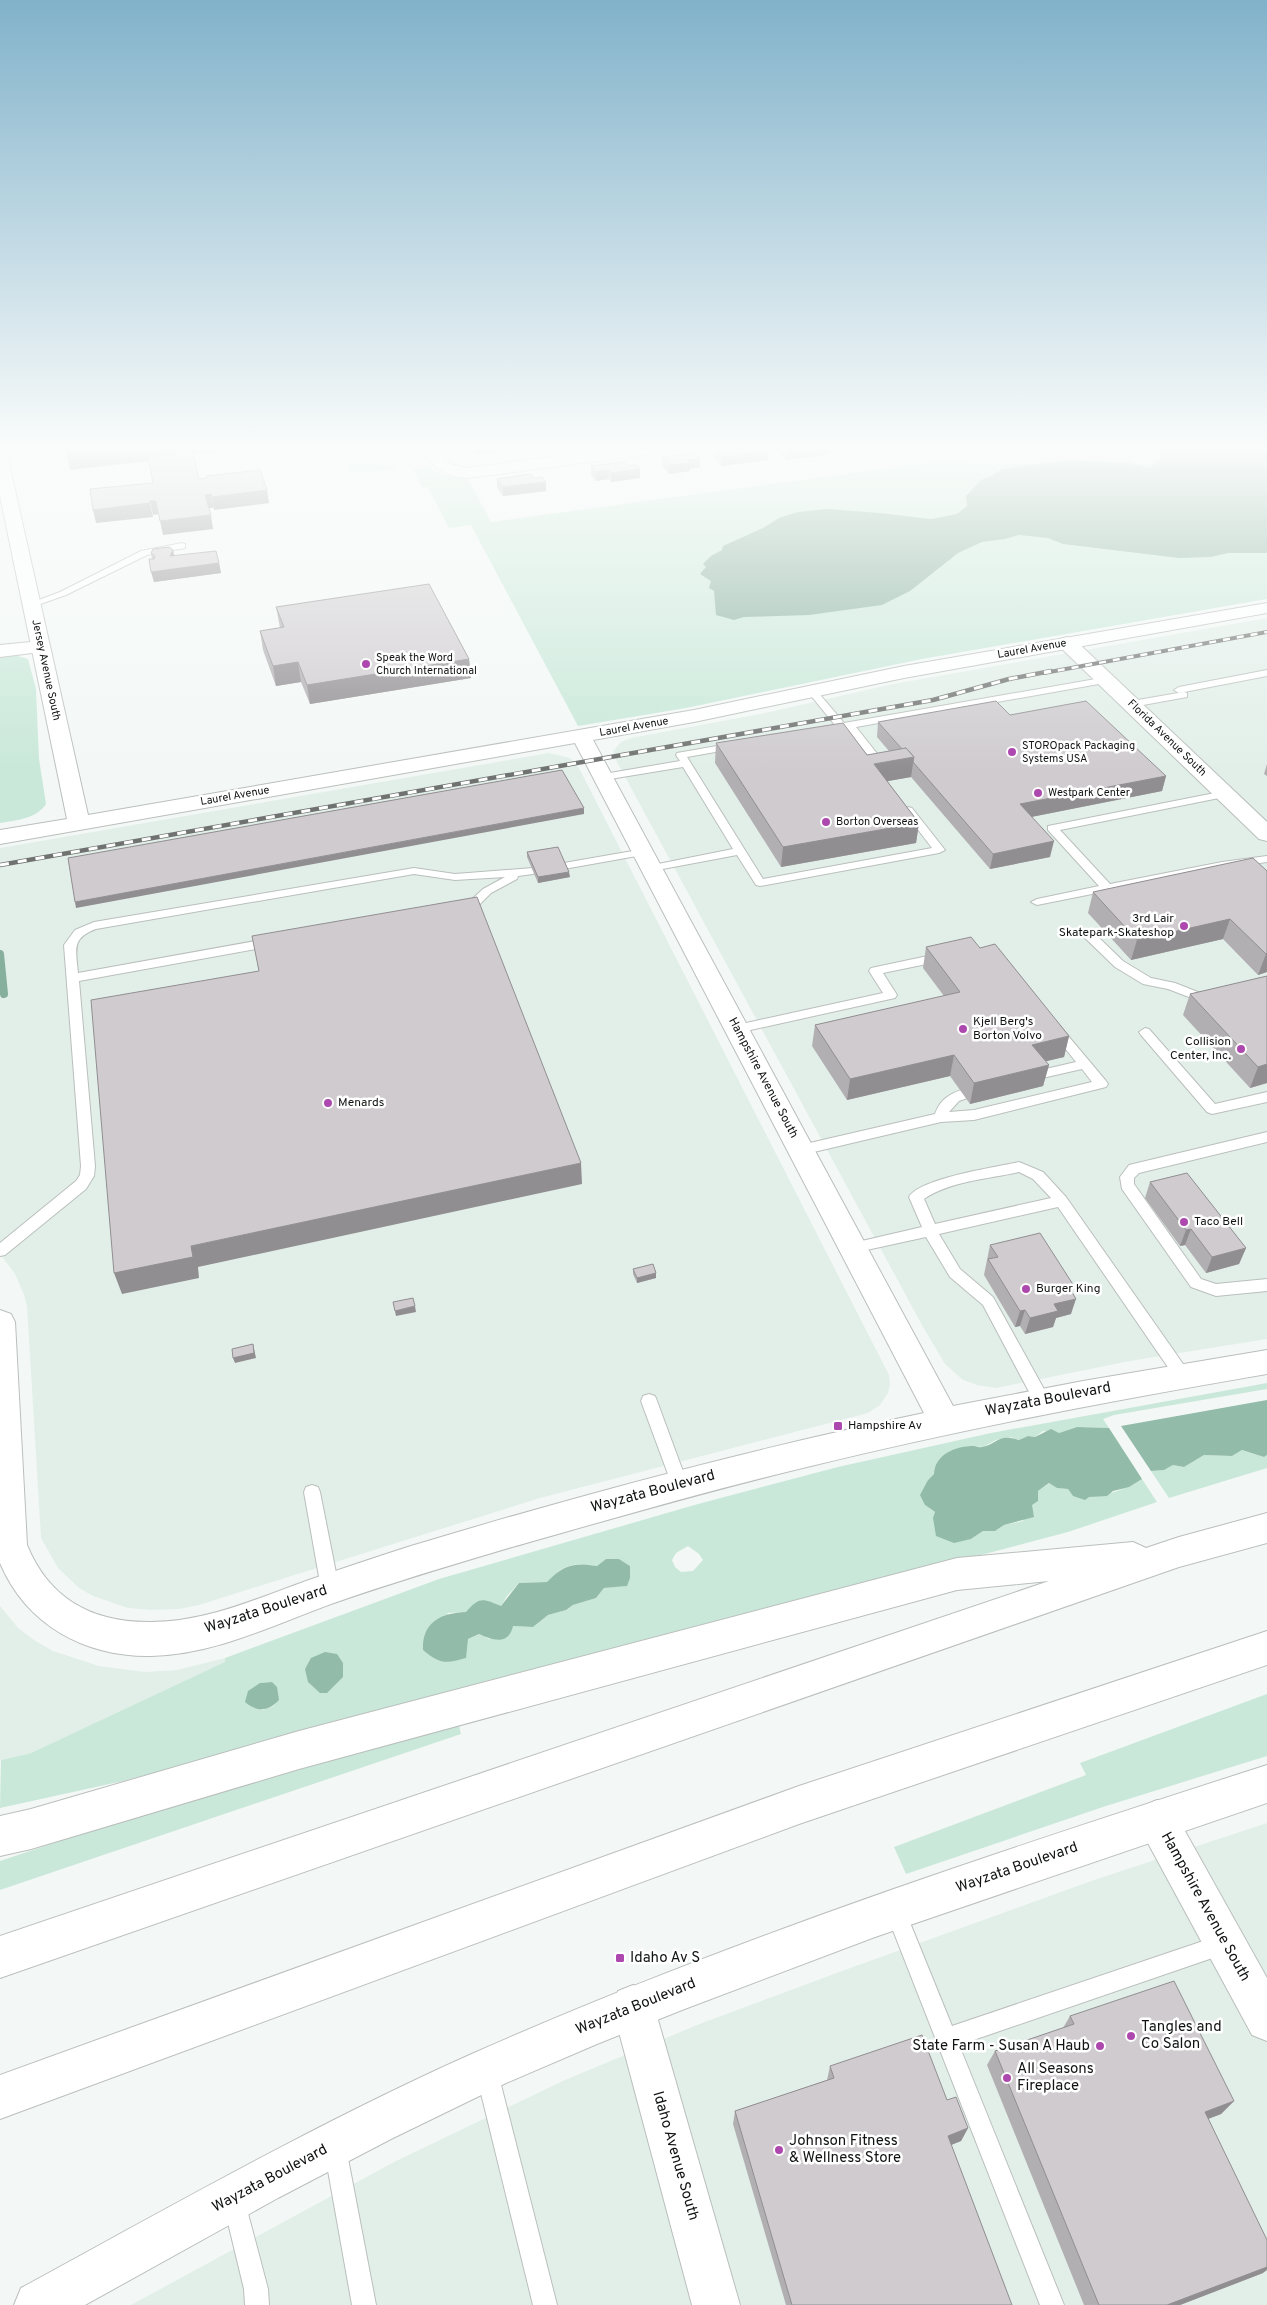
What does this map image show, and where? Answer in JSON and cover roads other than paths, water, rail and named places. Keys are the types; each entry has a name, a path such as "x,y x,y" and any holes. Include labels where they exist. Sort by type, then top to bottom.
{"main road":[{"name":"Jersey Avenue South","path":"22,557 79,823"},
{"name":"Laurel Avenue","path":"0,837 694,716 904,672 1267,608"},
{"name":"Florida Avenue South","path":"1067,643 1267,834"},
{"path":"0,651 41,647"},
{"name":"Hampshire Avenue South","path":"581,736 944,1420"},
{"name":"Wayzata Boulevard","path":"0,1325 3,1493 10,1545 16,1564 38,1597 53,1611 93,1630 119,1637 151,1639 208,1630 440,1553 680,1485 822,1448 1042,1400 1267,1362"},
{"path":"0,1957 1179,1552 1267,1528"},
{"path":"0,1836 298,1750 958,1574 1179,1552"},
{"path":"0,2096 799,1805 1267,1648"},
{"name":"Wayzata Boulevard","path":"38,2305 87,2292 234,2199 335,2145 486,2070 633,2006 894,1910 1267,1784"},
{"name":"Hampshire Avenue South","path":"1157,1820 1267,2020"},
{"name":"Idaho Avenue South","path":"633,2006 716,2305"}],"lane":[{"path":"32,604 56,598 75,590 137,557"},
{"path":"1132,704 1267,674"},
{"path":"813,732 1107,680"},
{"path":"813,692 881,765"},
{"path":"747,744 681,755 760,883 938,850 903,804"},
{"path":"604,777 686,763"},
{"path":"1108,888 1052,828 1225,794"},
{"path":"564,866 648,860 740,850"},
{"path":"1037,902 1222,865 1241,864 1267,859"},
{"path":"0,1251 81,1185 88,1176 70,946 73,938 81,931 94,926 414,871 455,877 533,871 506,879 487,891 472,906 453,910"},
{"path":"1089,935 1119,964 1147,981 1171,986 1202,998 1220,994"},
{"path":"72,978 287,940"},
{"path":"737,1029 891,995 875,972 951,955"},
{"path":"801,1150 941,1117 974,1115 1101,1084 1049,1020"},
{"path":"1145,1032 1212,1109 1267,1097"},
{"path":"1017,1080 1085,1064"},
{"path":"941,1117 942,1109 953,1098 990,1087"},
{"path":"1267,1137 1134,1169 1127,1177 1127,1185 1196,1283 1216,1290 1267,1285"},
{"path":"1042,1400 988,1300 955,1273 930,1230 916,1197 921,1192 1019,1167 1030,1169 1038,1174 1061,1201 1182,1375"},
{"path":"853,1248 1061,1201"},
{"path":"649,1401 680,1485"},
{"path":"312,1492 330,1588"},
{"path":"894,1910 1052,2305"},
{"path":"945,2038 1226,1943"},
{"path":"486,2070 545,2305"},
{"path":"335,2145 364,2305"},
{"path":"234,2199 256,2289 258,2305"}],"waterway":[{"path":"0,954 4,994"}],"railway":[{"path":"1044,673 1267,632"},
{"path":"0,865 933,700 1009,679 1051,671"}],"place":[{"name":"Speak the Word Church International","path":"366,664"},
{"name":"STOROpack Packaging Systems USA","path":"1012,752"},
{"name":"Westpark Center","path":"1038,793"},
{"name":"Borton Overseas","path":"826,822"},
{"name":"3rd Lair Skatepark-Skateshop","path":"1184,926"},
{"name":"Kjell Berg's Borton Volvo","path":"963,1029"},
{"name":"Collision Center, Inc.","path":"1241,1049"},
{"name":"Menards","path":"328,1103"},
{"name":"Taco Bell","path":"1184,1222"},
{"name":"Burger King","path":"1026,1289"},
{"name":"Hampshire Av","path":"838,1426"},
{"name":"Idaho Av S","path":"620,1958"},
{"name":"Tangles and Co Salon","path":"1131,2036"},
{"name":"State Farm - Susan A Haub","path":"1100,2046"},
{"name":"All Seasons Fireplace","path":"1007,2078"},
{"name":"Johnson Fitness & Wellness Store","path":"779,2150"}]}
